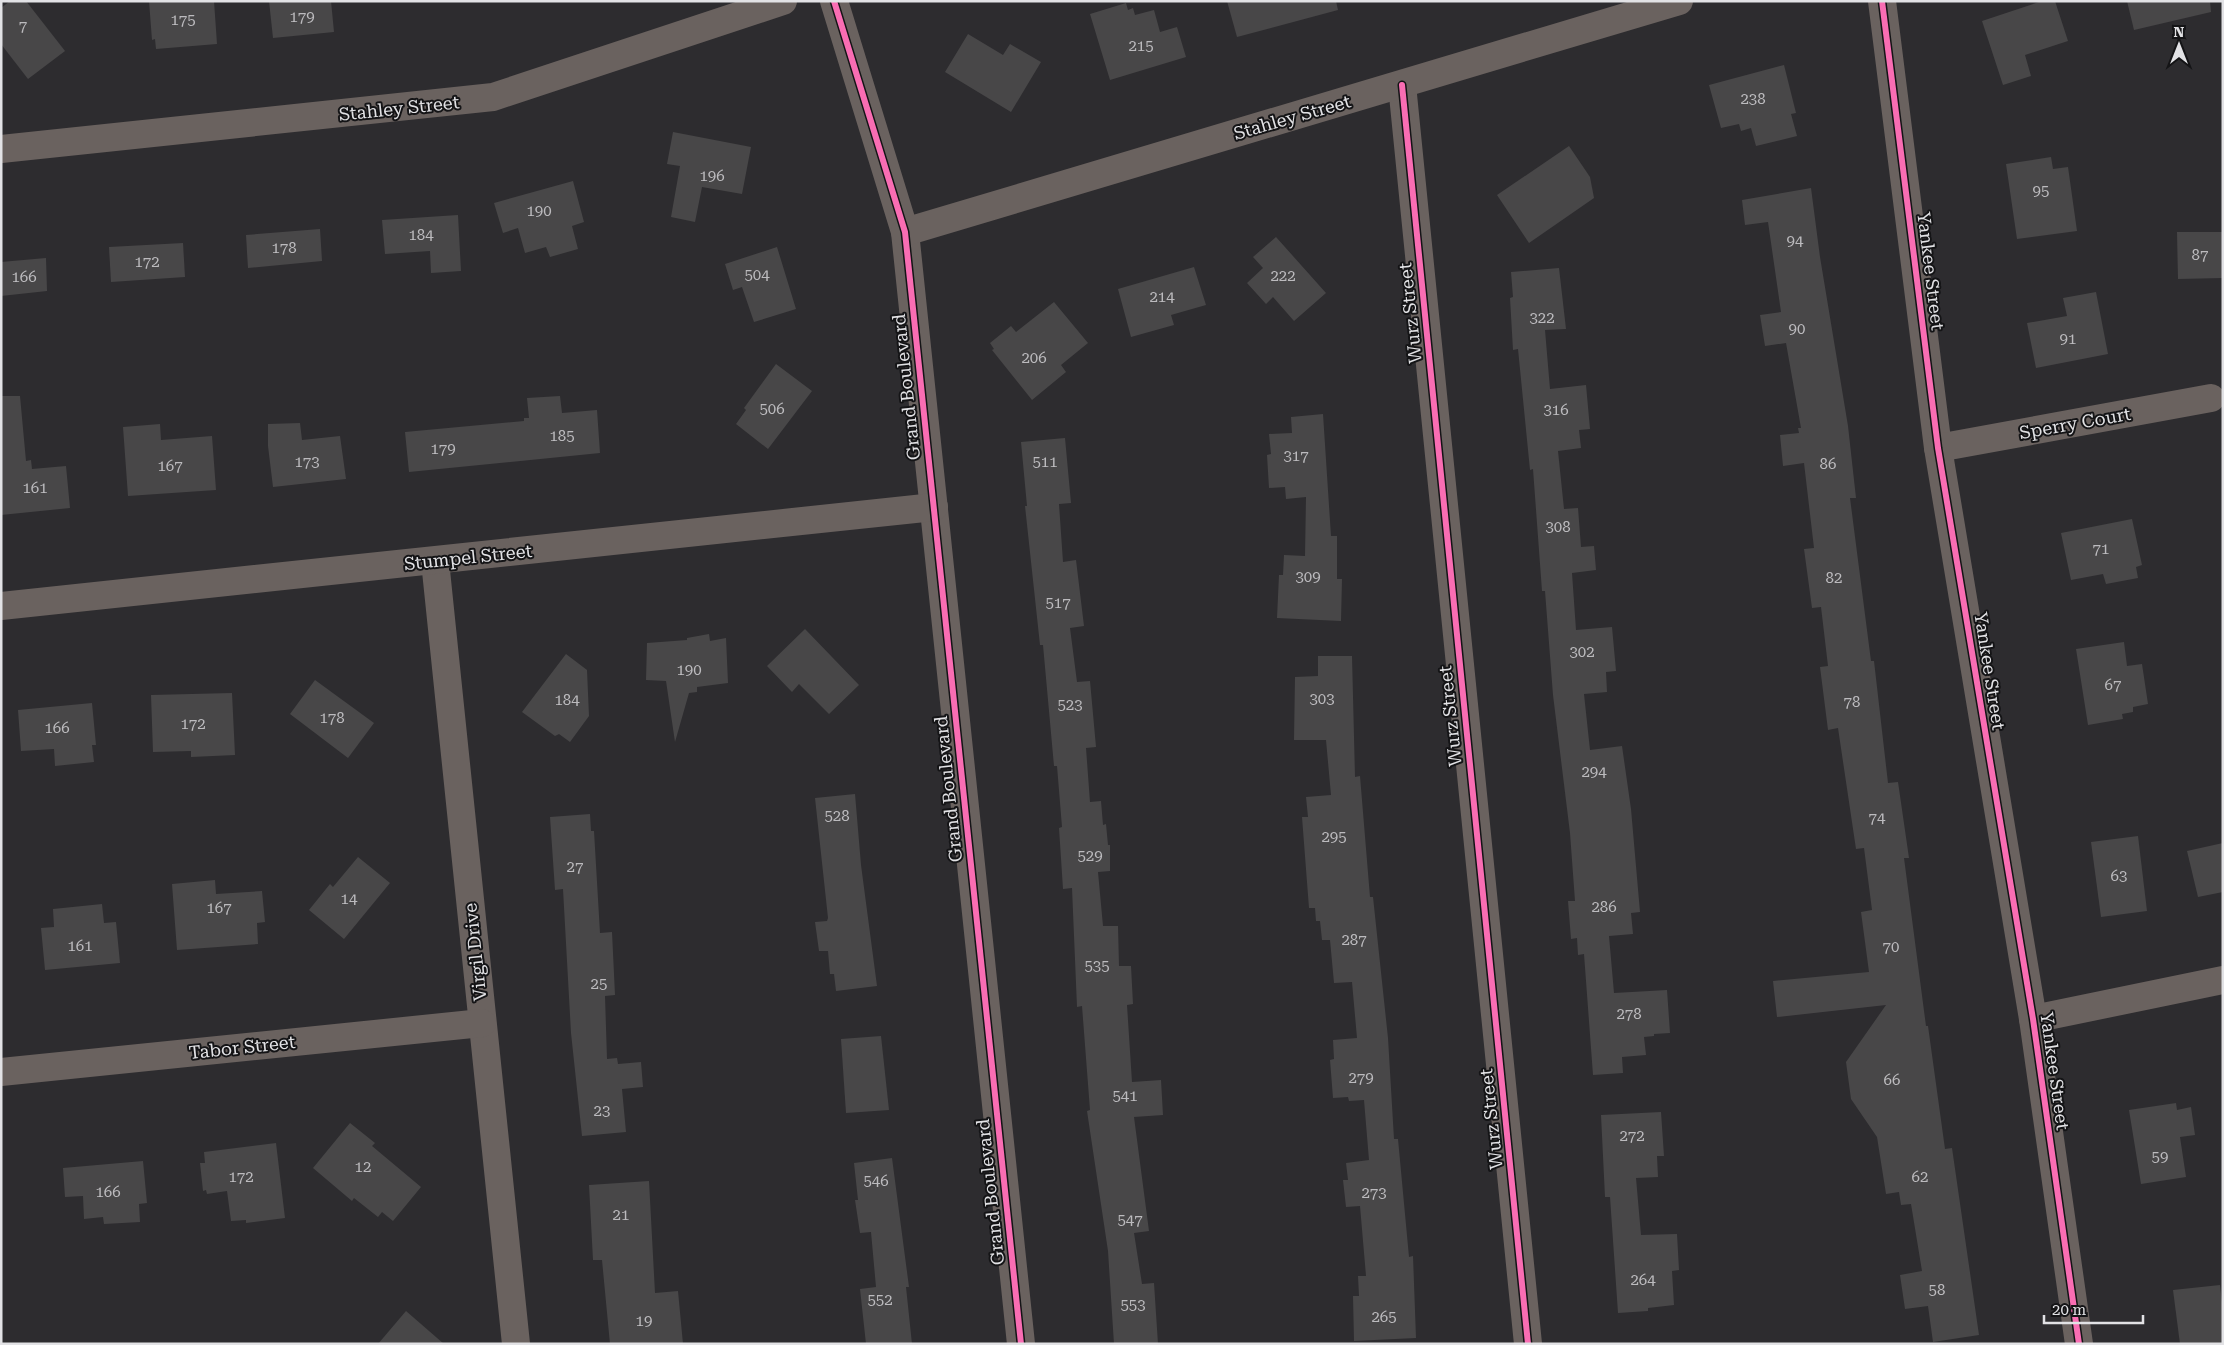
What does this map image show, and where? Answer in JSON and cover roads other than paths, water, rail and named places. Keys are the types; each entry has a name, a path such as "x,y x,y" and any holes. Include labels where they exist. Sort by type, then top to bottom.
{"street":[{"name":"Stahley Street","path":"1,149 493,97 783,1"},
{"name":"Grand Boulevard","path":"834,1 904,232 1021,1344"},
{"name":"Stahley Street","path":"904,232 1679,1"},
{"name":"Yankee Street","path":"1882,1 1938,448 2033,1019 2079,1344"},
{"name":"Wurz Street","path":"1402,84 1528,1344"},
{"name":"Sperry Court","path":"1938,448 2211,398"},
{"name":"Stumpel Street","path":"1,606 934,507"},
{"name":"Virgil Drive","path":"435,561 516,1344"},
{"path":"2033,1019 2223,980"},
{"name":"Tabor Street","path":"1,1072 482,1023"}]}
